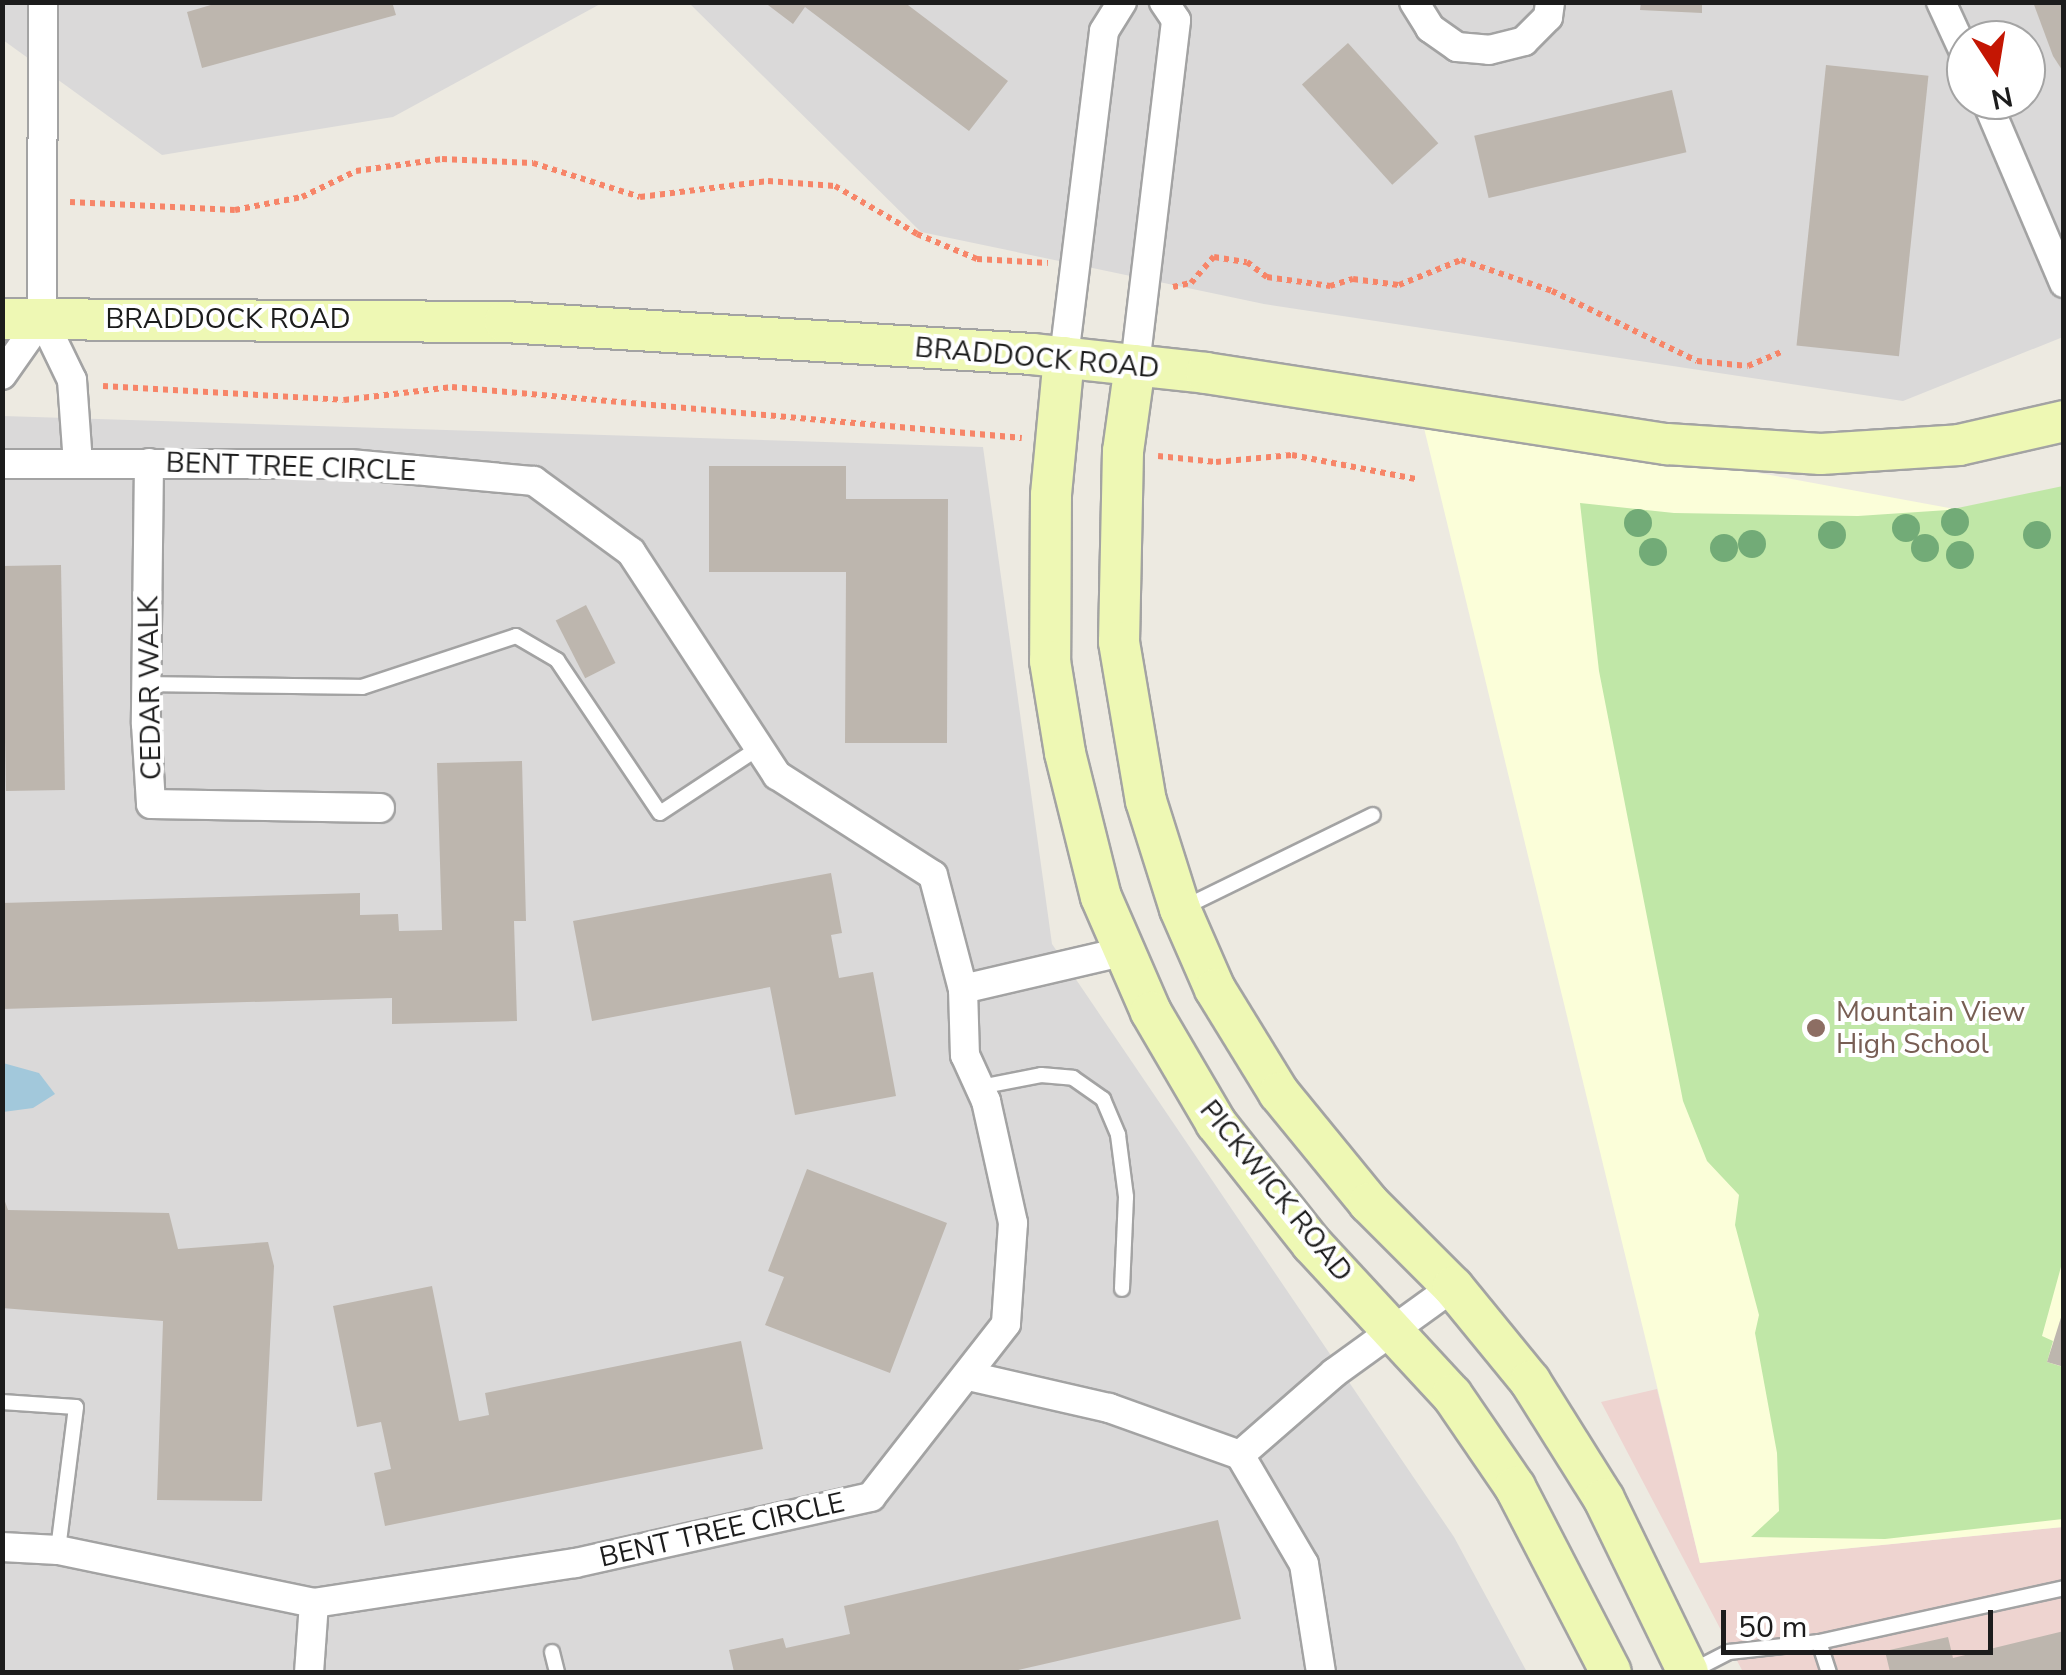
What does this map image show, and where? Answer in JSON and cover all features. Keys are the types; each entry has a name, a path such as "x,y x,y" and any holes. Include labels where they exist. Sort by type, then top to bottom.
{"street":[{"path":"2,375 22,319 44,204 43,2"},
{"path":"1064,358 1104,31 1122,2"},
{"path":"1164,2 1176,20 1123,451 1118,642 1146,801 1180,909 1215,989 1279,1093 1368,1203 1453,1287 1530,1380 1586,1469 1688,1672"},
{"path":"1414,2 1430,28 1457,47 1489,50 1524,40 1548,18 1550,2"},
{"path":"1995,120 2064,283"},
{"path":"22,319 72,380 78,463"},
{"name":"BRADDOCK ROAD","path":"22,319 505,322 1064,358 1135,365 1667,444 1822,454 1959,446 2064,421"},
{"name":"PICKWICK ROAD","path":"1064,358 1056,442 1050,661 1065,753 1101,897 1151,1012 1216,1124 1312,1244 1452,1395 1515,1487 1611,1672"},
{"name":"BENT TREE CIRCLE","path":"2,464 350,464 534,481 632,552 757,749 777,774 933,874 963,989 965,1056 980,1087 1014,1223 1006,1324 969,1376 870,1497 575,1562 314,1603 58,1550 2,1547"},
{"name":"CEDAR WALK","path":"149,464 151,804 380,808"},
{"path":"963,989 1126,951"},
{"path":"1240,1455 1393,1328 1453,1287"},
{"path":"969,1376 1109,1408 1240,1455 1304,1564 1321,1672"},
{"path":"309,1672 314,1603"}],"lane":[{"path":"148,684 362,688 504,635 516,636 556,660 660,812 757,749"},
{"path":"1180,909 1373,814"},
{"path":"980,1087 1041,1075 1073,1078 1103,1098 1118,1135 1126,1197 1122,1289"},
{"path":"2,1402 76,1407 58,1550"},
{"path":"1688,1672 1729,1652 1820,1642 2064,1588"},
{"path":"1820,1642 1829,1672"},
{"path":"552,1652 557,1672"}],"path":[{"path":"44,204 120,200 235,210 302,197 356,171 442,159 533,163 640,198 768,181 835,186 917,234 976,259 1076,267"},
{"path":"1146,284 1182,288 1214,257 1248,262 1266,277 1330,286 1353,279 1399,285 1461,260 1552,291 1697,361 1748,366 1784,350"},
{"path":"72,380 142,392 344,400 452,387 1056,442"},
{"path":"1123,451 1216,462 1292,455 1416,479"}],"shaded area":[{"path":"3,3 602,3 393,117 162,155 3,40"},
{"path":"689,3 2063,3 2063,337 1903,401 1264,304 921,232"},
{"path":"3,416 983,447 1052,944 1454,1537 1527,1672 3,1672"},
{"name":"Mountain View High School","path":"1424,428 1765,474 2063,529 2063,1527 1700,1563"},
{"path":"1657,1389 1700,1563 2063,1527 2063,1672 1743,1672 1601,1402"}],"green space":[{"name":"Mountain View High School","path":"2063,486 2064,1256 2042,1336 2053,1341 2047,1362 2063,1367 2063,1519 1885,1539 1751,1537 1779,1511 1777,1453 1755,1333 1759,1315 1735,1225 1739,1195 1707,1161 1683,1101 1599,671 1580,503 1674,513 1858,516 1948,510"}],"water":[{"path":"3,1063 39,1073 55,1094 33,1108 3,1112"}],"building":[{"path":"221,2 392,2 396,15 202,68 187,12"},
{"path":"764,2 904,2 1008,81 969,131 805,7 793,24"},
{"path":"1641,2 1702,2 1702,13 1640,10"},
{"path":"2033,2 2064,2 2064,73 2046,37 2046,20 2040,20"},
{"path":"1348,43 1438,143 1392,185 1302,84"},
{"path":"1826,65 1928,76 1899,356 1797,345"},
{"path":"1672,90 1686,152 1489,198 1474,136"},
{"path":"709,466 846,466 846,499 948,499 947,743 845,743 846,572 709,572"},
{"path":"61,565 65,790 6,791 2,566"},
{"path":"586,605 616,663 585,678 556,620"},
{"path":"522,761 526,921 514,921 517,1021 392,1024 392,998 2,1009 2,903 360,893 360,915 398,914 399,931 442,930 437,763"},
{"path":"831,873 842,933 831,935 839,978 873,972 896,1096 795,1115 770,987 592,1021 573,921"},
{"path":"807,1169 947,1223 890,1373 765,1325 784,1277 768,1271"},
{"path":"2,1193 8,1210 169,1213 178,1249 268,1242 274,1266 262,1501 157,1500 163,1321 2,1308"},
{"path":"432,1286 459,1421 489,1415 485,1393 741,1341 763,1449 385,1526 374,1473 391,1469 381,1422 357,1427 333,1306"},
{"path":"2064,1308 2064,1367 2047,1362"},
{"path":"1218,1520 1241,1619 1009,1672 734,1672 729,1650 783,1638 786,1648 850,1634 844,1606"},
{"path":"2064,1631 2064,1672 1890,1672 1885,1651 1948,1637 1953,1658"}],"place":[{"name":"Mountain View High School","path":"1816,1028"}]}
